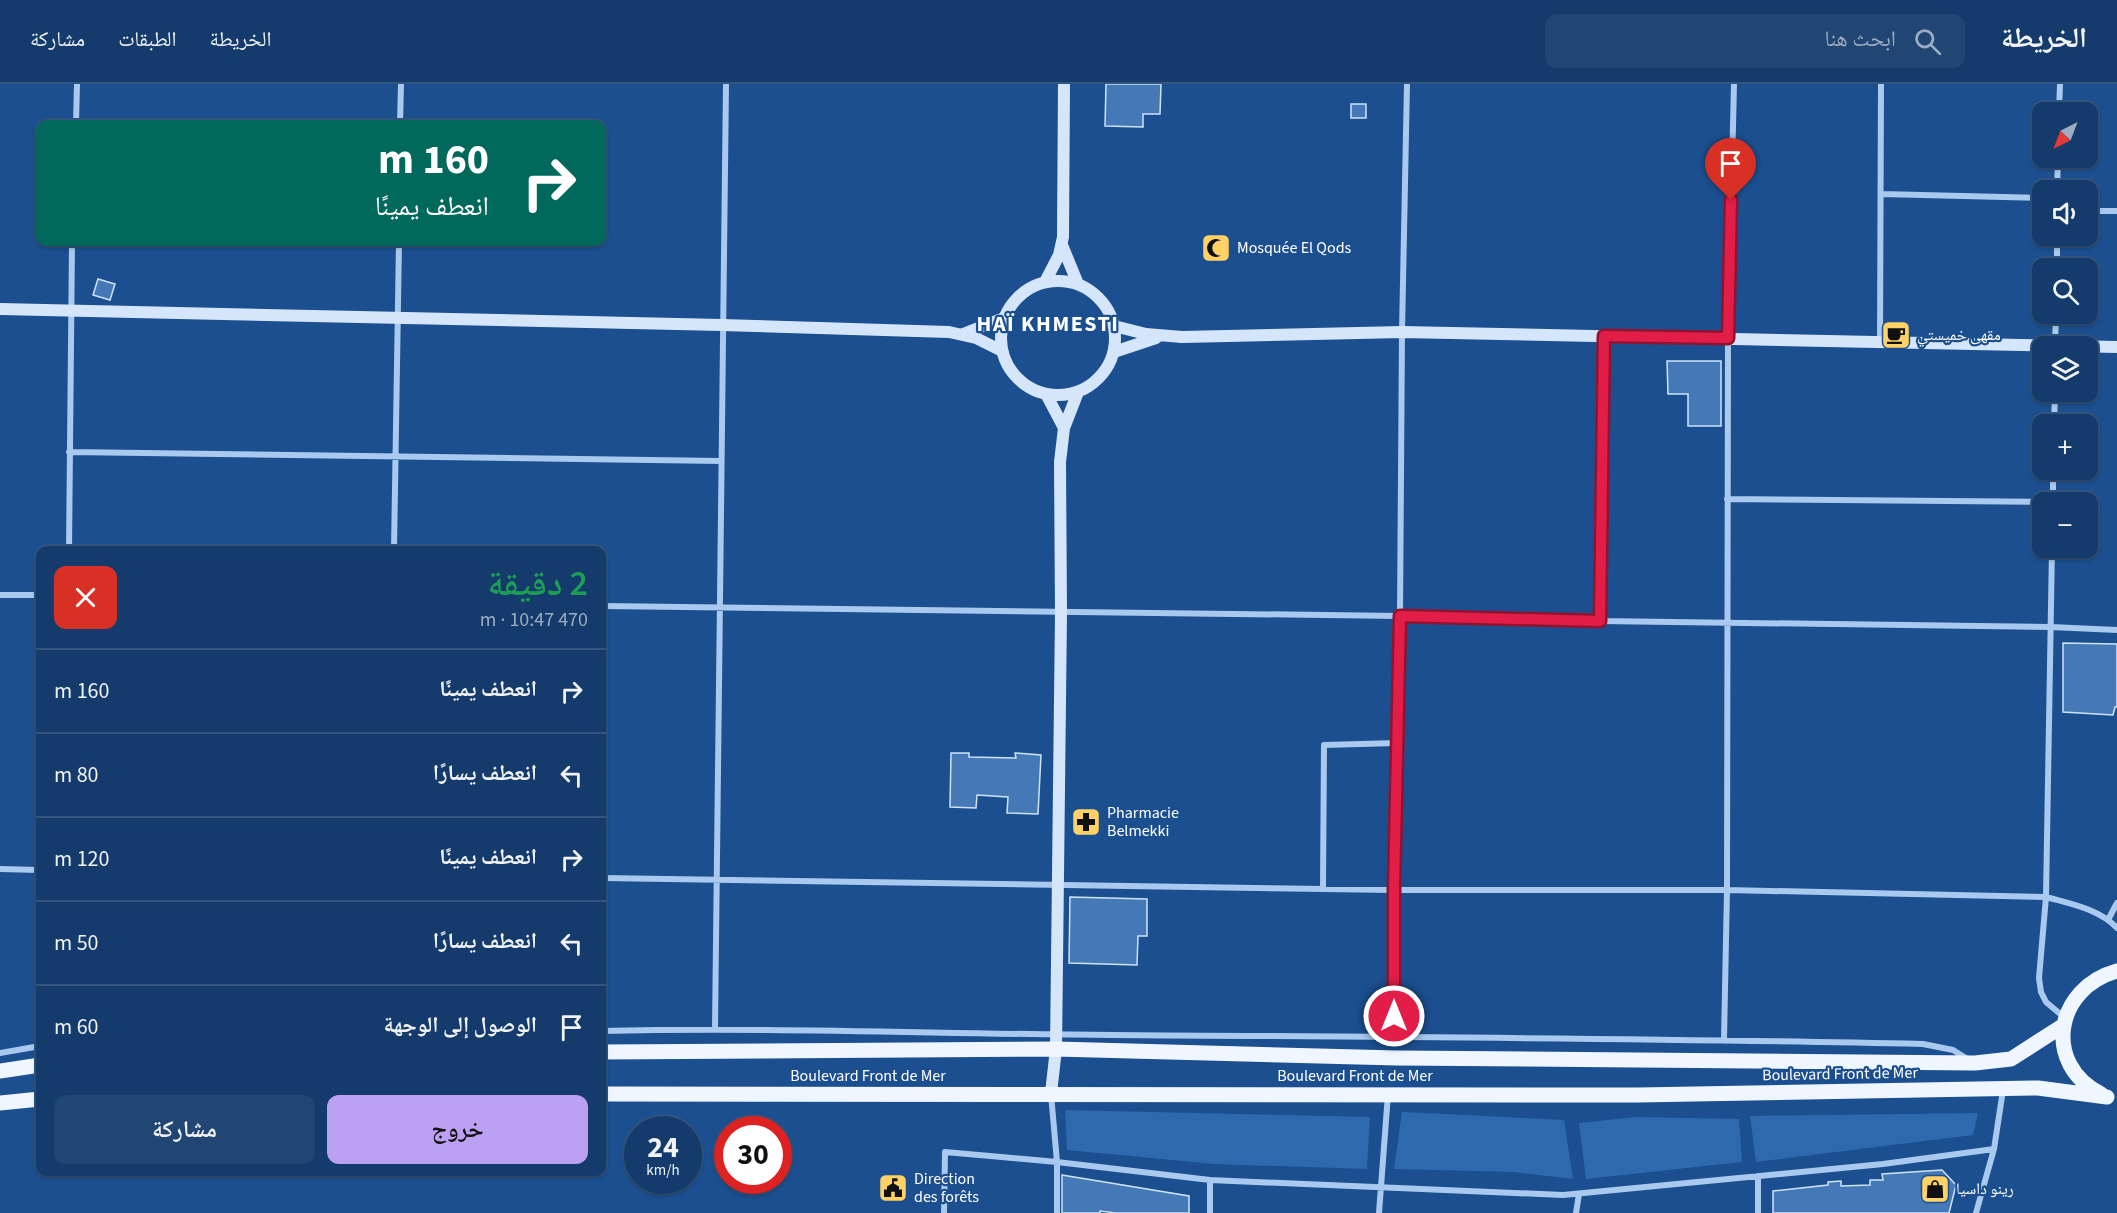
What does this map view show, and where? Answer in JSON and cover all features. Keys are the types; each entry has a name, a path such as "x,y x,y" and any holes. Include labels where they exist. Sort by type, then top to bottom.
{"main road":[{"path":"2112,1098 2091,1089 2078,1076 2068,1061 2063,1043 2064,1022 2071,1004 2085,987 2103,975 2117,971"},
{"name":"Boulevard Front de Mer","path":"606,1052 1056,1042 1443,1058 1975,1063 2011,1059 2064,1022"},
{"path":"0,1071 36,1066"},
{"name":"Boulevard Front de Mer","path":"606,1094 1638,1095 2038,1088 2112,1098"},
{"path":"0,1103 36,1099"}],"street":[{"path":"76,120 77,84"},
{"path":"400,84 400,120"},
{"path":"715,1028 726,84"},
{"path":"1064,84 1062,245 1078,285"},
{"path":"1394,1038 1394,890 1407,84"},
{"path":"1724,1040 1728,338 1734,84"},
{"path":"1880,342 1881,84"},
{"path":"2059,102 2060,84"},
{"path":"1881,194 2032,198"},
{"path":"2098,211 2117,211"},
{"path":"1045,282 1062,245"},
{"path":"69,546 72,246"},
{"path":"394,546 399,246"},
{"path":"1056,281 1078,285 1091,291 1101,301 1114,326 1114,352 1110,363 1097,381 1078,392 1067,395 1046,394 1023,383 1006,363 1000,340 1004,318 1024,291 1045,282 1056,281"},
{"path":"0,309 722,324 962,334 1002,351"},
{"path":"962,334 1004,318"},
{"path":"1114,326 1163,336 1402,332 2032,345"},
{"path":"1114,352 1163,336"},
{"path":"1600,621 1604,336"},
{"path":"2098,347 2117,347"},
{"path":"1057,1213 1057,1162 1051,1093 1056,1042 1062,613 1060,462 1064,428 1078,392"},
{"path":"1046,394 1064,428"},
{"path":"69,452 721,461"},
{"path":"1727,498 2053,502 2054,480"},
{"path":"2052,558 2046,897 2039,978 2041,992 2046,1002 2064,1022"},
{"path":"0,594 36,595"},
{"path":"606,607 1400,616 2117,630"},
{"path":"1323,889 1324,745 1397,743"},
{"path":"0,870 36,870"},
{"path":"606,878 1394,890 1726,890 2046,897 2086,909 2108,920 2117,928"},
{"path":"2108,920 2117,903"},
{"path":"606,1031 715,1028 1056,1042 1394,1038 1923,1044 1953,1050 1975,1063"},
{"path":"0,1053 36,1048"},
{"path":"1976,1213 1994,1149 2003,1089"},
{"path":"1380,1213 1388,1094"},
{"path":"944,1213 945,1152 1057,1162 1210,1180 1382,1189 1579,1194 1883,1164 1994,1149"},
{"path":"1758,1176 1758,1213"},
{"path":"1210,1180 1210,1213"},
{"path":"1576,1213 1579,1194"}],"shaded area":[{"path":"1065,1110 1370,1117 1367,1169 1214,1164 1067,1150"},
{"path":"1402,1112 1564,1120 1573,1179 1514,1172 1394,1169"},
{"path":"1978,1113 1973,1135 1756,1162 1750,1116"},
{"path":"1636,1117 1739,1119 1742,1162 1586,1179 1579,1123"}],"building":[{"path":"1106,84 1161,84 1160,114 1143,114 1143,127 1105,126"},
{"path":"1351,104 1366,104 1366,118 1351,118"},
{"path":"98,279 115,284 110,300 93,295"},
{"path":"1667,361 1721,361 1721,426 1688,426 1688,394 1668,394"},
{"path":"2063,643 2117,644 2117,707 2113,715 2063,712"},
{"path":"951,753 969,753 969,757 1016,758 1015,753 1041,755 1038,814 1007,813 1008,797 977,795 976,808 950,807"},
{"path":"1070,897 1147,899 1147,936 1138,936 1137,965 1069,963"},
{"path":"1942,1170 1956,1185 1949,1213 1773,1213 1773,1191 1828,1185 1828,1182 1841,1181 1841,1186 1870,1185 1870,1180 1883,1180 1882,1174"},
{"path":"1062,1175 1189,1196 1189,1213 1100,1211 1100,1213 1062,1213"}],"place":[{"name":"Mosquée El Qods","path":"1216,248"},
{"name":"مقهى خميستي","path":"1896,335"},
{"name":"Pharmacie Belmekki","path":"1086,822"},
{"name":"Direction des forêts","path":"893,1188"},
{"name":"رينو داسيا","path":"1935,1189"}],"district":[{"name":"HAÏ KHMESTI","path":"1048,324"}],"route":[{"path":"1394,1016 1394,890 1400,616 1600,621 1604,336 1728,338 1731,200"}]}
